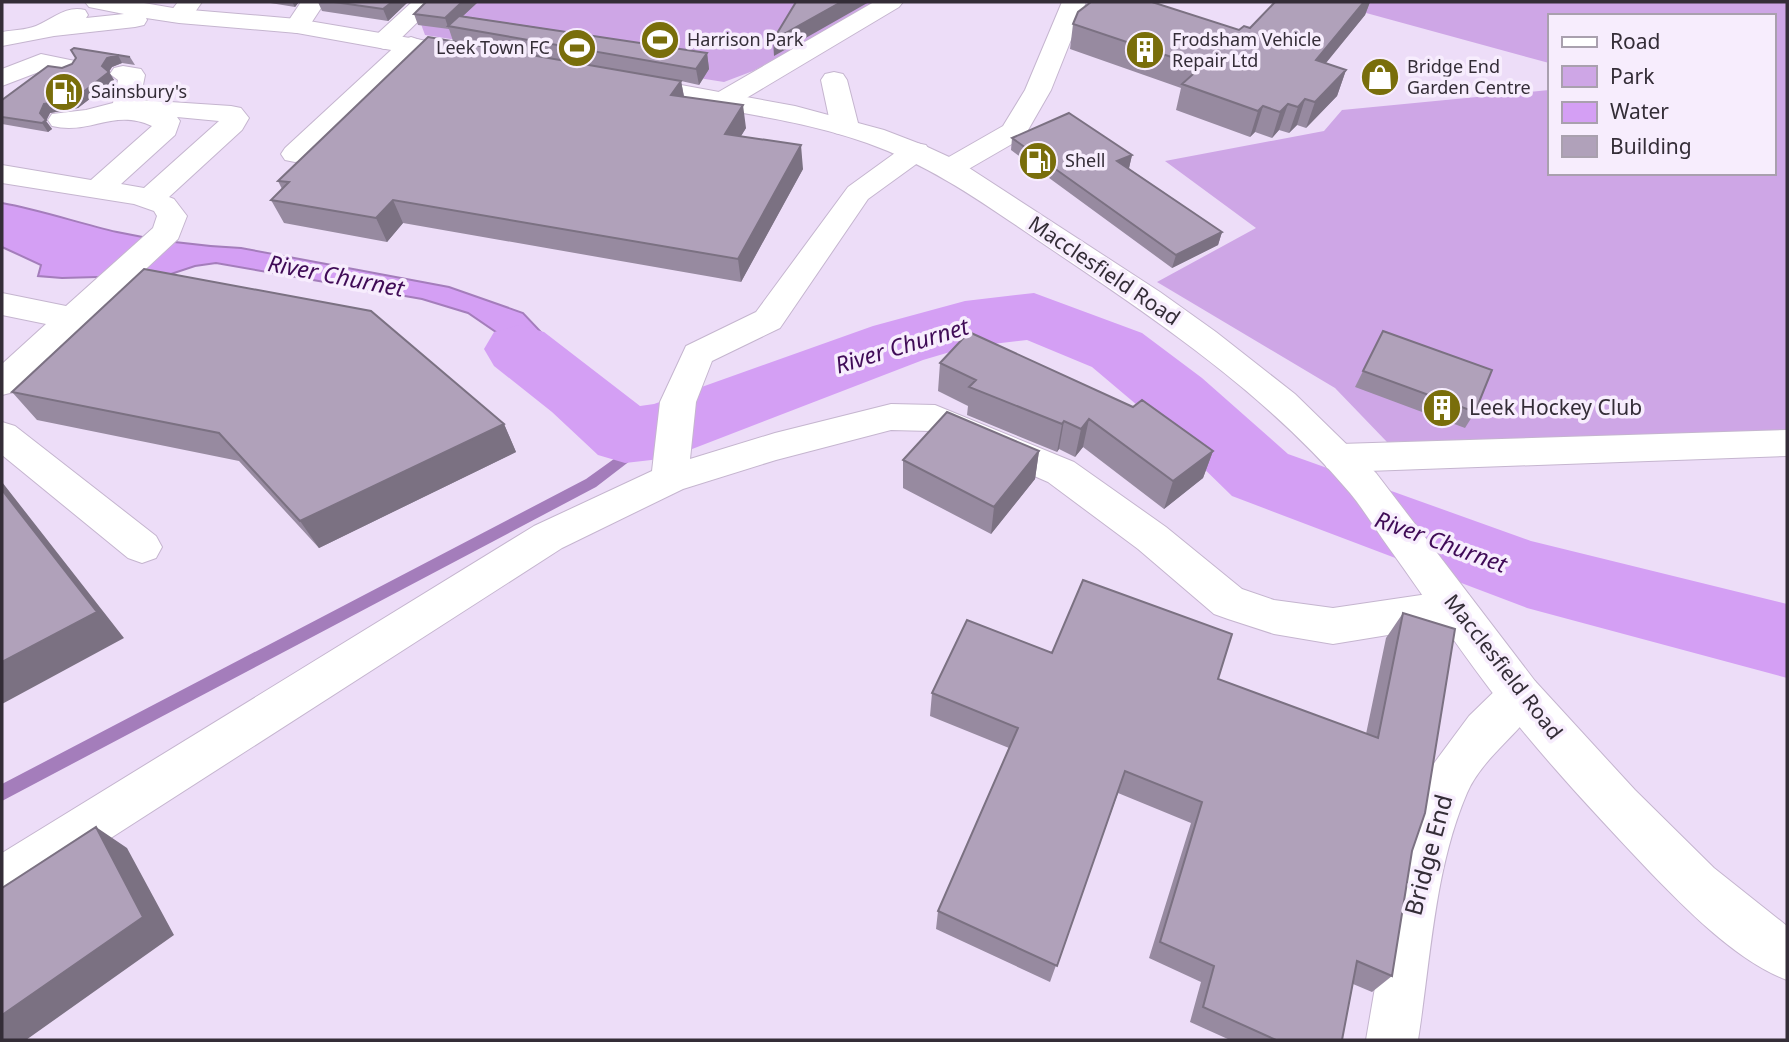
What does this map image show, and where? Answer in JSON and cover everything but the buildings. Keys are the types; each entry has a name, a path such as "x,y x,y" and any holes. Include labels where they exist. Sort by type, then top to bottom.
{"main road":[{"path":"54,29 79,12 82,2"},
{"path":"97,2 185,9 492,60"},
{"path":"297,26 313,2"},
{"path":"295,154 397,43 426,2"},
{"path":"724,100 891,2"},
{"path":"950,168 1014,131 1038,90 1074,2"},
{"path":"2,47 54,29 185,9"},
{"path":"2,39 27,37"},
{"path":"2,80 41,62 66,66"},
{"path":"123,74 132,75 125,109"},
{"name":"Macclesfield Road","path":"601,79 724,100 845,127 916,150 950,168 1205,340 1283,403 1351,470 1520,695 1619,806 1697,885 1765,941 1787,955"},
{"path":"2,80 36,87"},
{"path":"834,80 845,127"},
{"path":"93,97 103,98 125,109 166,121 165,129 98,190"},
{"path":"62,120 71,122 125,109 175,107 231,114 235,118 233,124 149,200"},
{"path":"672,463 678,402 698,354 768,320 858,193 916,150"},
{"path":"2,383 167,232 172,216 164,205 149,200 98,190 19,168"},
{"path":"2,304 71,318"},
{"path":"2,880 548,537 672,463 775,447 891,416 935,418 1061,472 1152,538 1228,602 1274,617 1333,626 1446,595"},
{"path":"2,435 142,547"},
{"path":"1351,470 1787,443"},
{"name":"Bridge End","path":"1392,1040 1419,872 1448,781 1485,730 1520,695"}],"green space":[{"path":"446,2 880,2 753,71 724,82 425,35 421,24"},
{"path":"1326,2 1787,2 1787,431 1387,442 1335,388 1157,282 1256,228 1165,161 1324,131 1342,110 1548,90 1548,175 1775,175 1775,14 1548,14 1548,63"}],"water":[{"path":"2,203 132,235 179,243 241,248 449,287 523,313 610,405 602,434 575,412 509,341 468,313 422,299 216,263 195,266 168,275 62,278 38,276 41,265 2,247"}],"waterway":[{"name":"River Churnet","path":"519,349 578,394 625,435 660,431 898,343 965,324 1034,316 1117,350 1176,397 1260,475 1527,574 1787,641"},
{"path":"2,793 591,483 660,431"}],"place":[{"name":"Harrison Park","path":"660,40"},
{"name":"Leek Town FC","path":"577,48"},
{"name":"Frodsham Vehicle Repair Ltd","path":"1145,50"},
{"name":"Bridge End Garden Centre","path":"1380,77"},
{"name":"Sainsbury's","path":"64,92"},
{"name":"Shell","path":"1038,161"},
{"name":"Leek Hockey Club","path":"1442,408"}]}
